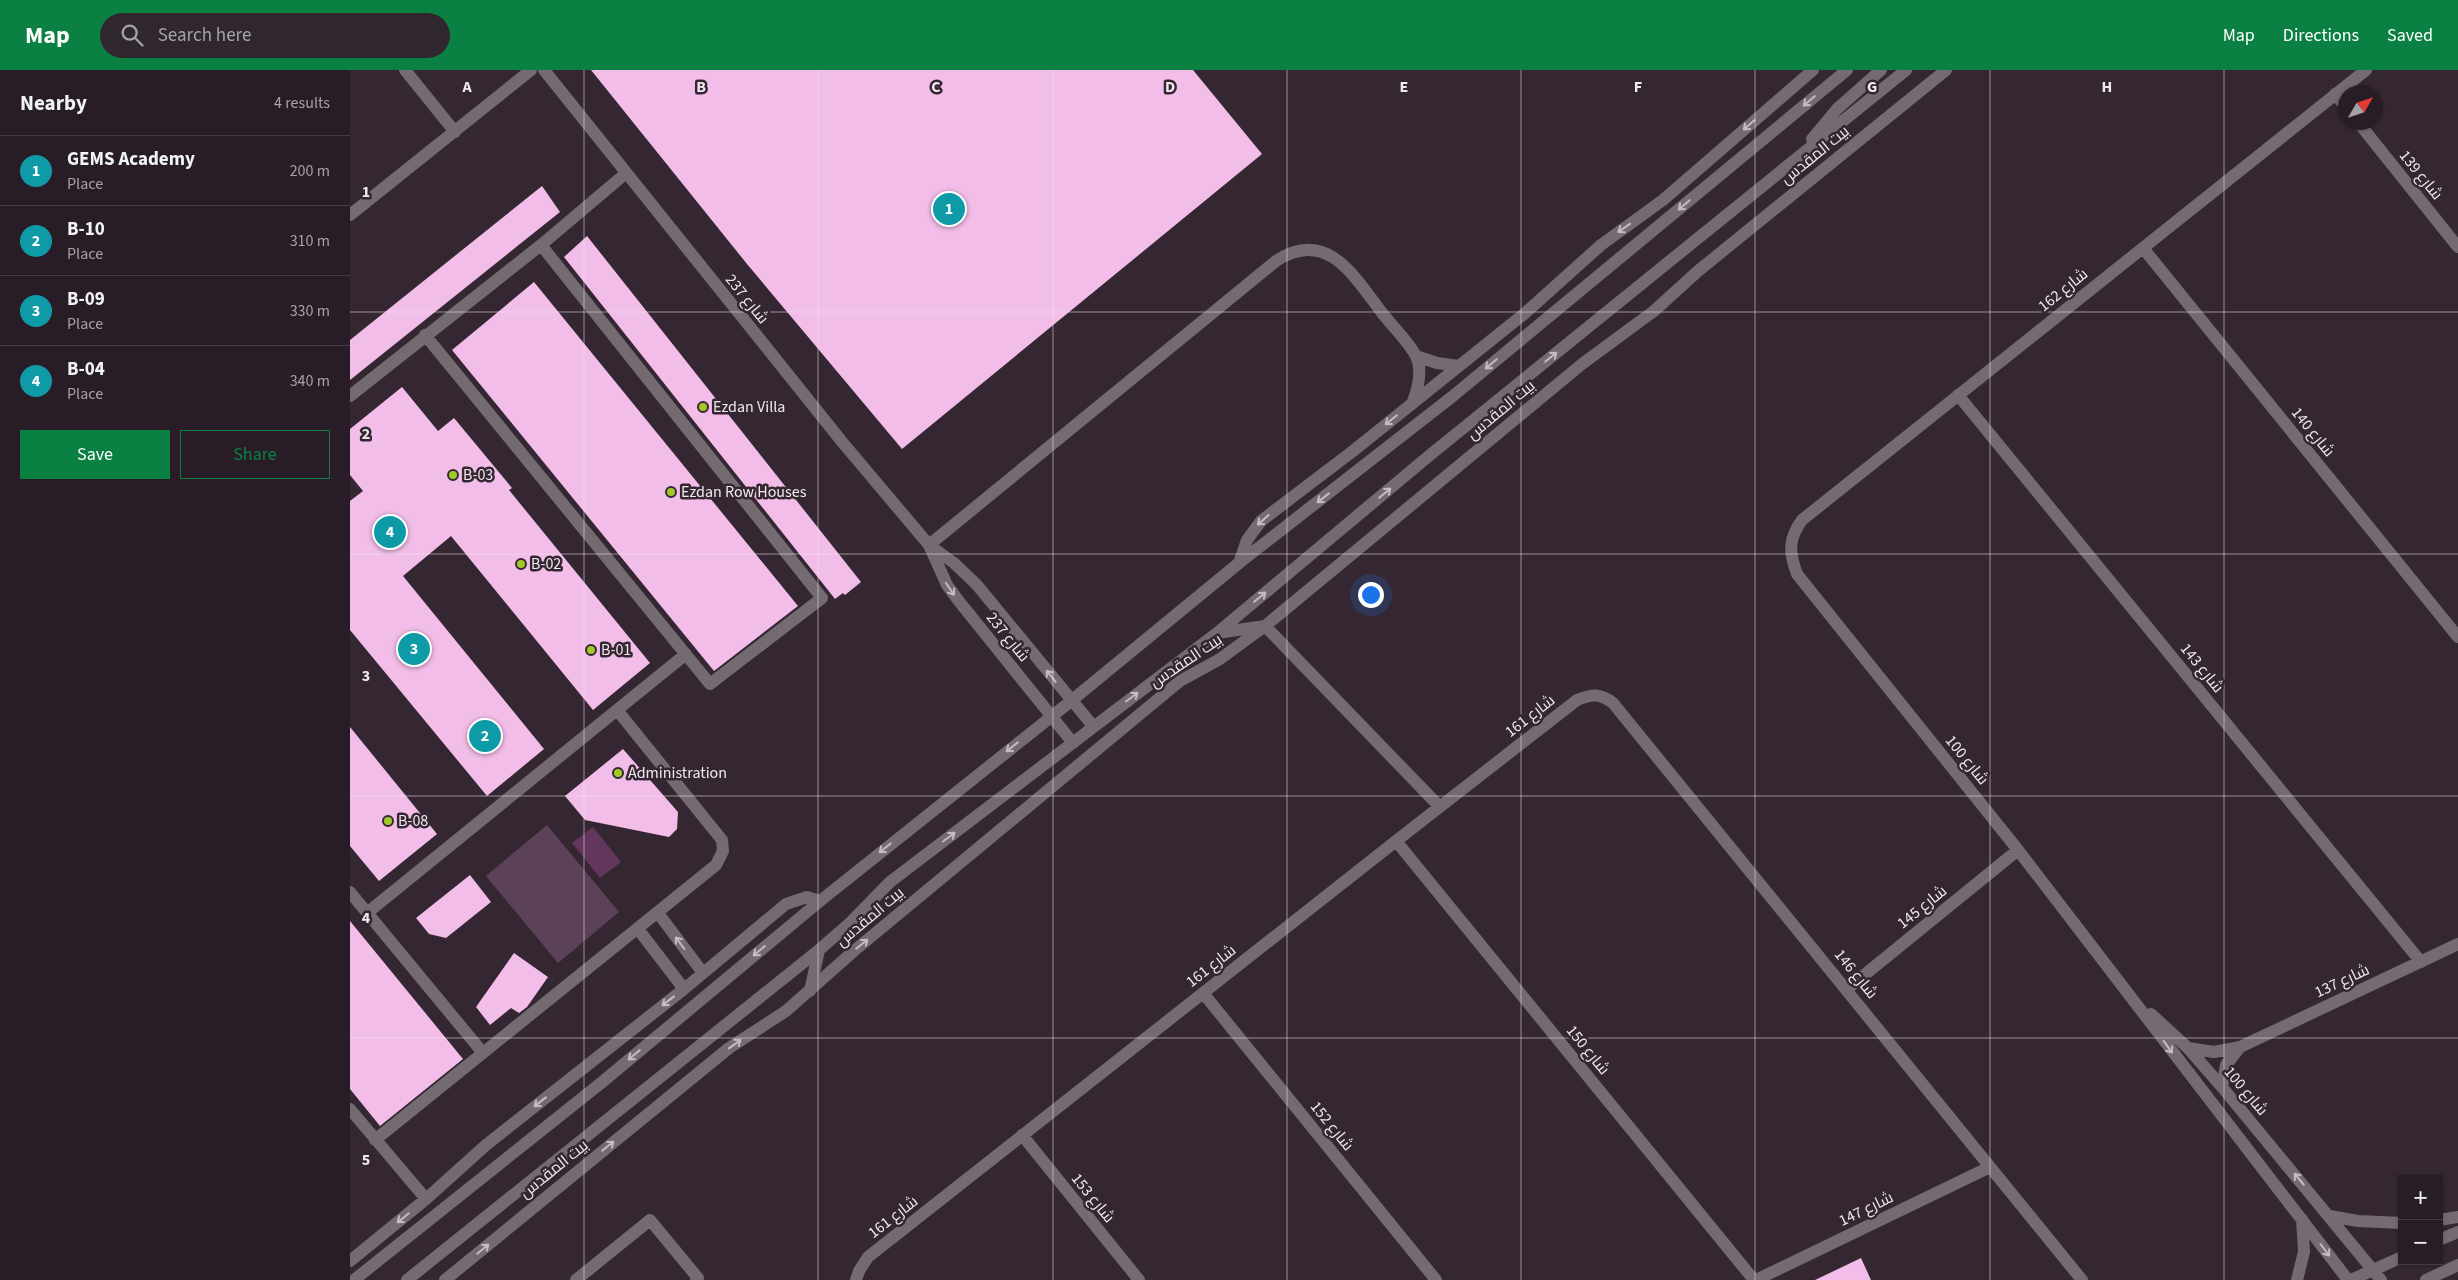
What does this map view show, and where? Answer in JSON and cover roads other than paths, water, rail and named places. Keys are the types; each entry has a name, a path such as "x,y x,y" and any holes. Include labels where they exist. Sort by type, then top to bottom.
{"street":[{"path":"405,70 455,132"},
{"path":"350,216 531,70"},
{"name":"شارع 237","path":"544,70 625,174 843,443 929,545 954,563 977,586 1093,726"},
{"path":"1239,563 1247,540 1261,521 1353,451 1536,304 1601,245 1663,200 1813,70"},
{"path":"354,1280 601,1082 820,901 1071,701 1239,563 1453,396 1847,70"},
{"path":"1800,155 1837,109 1881,70"},
{"name":"بيت المقدس","path":"407,1280 819,950 851,922 890,882 1217,633 1430,455 1906,70"},
{"name":"بيت المقدس","path":"446,1280 729,1048 786,1011 810,992 855,950 1180,681 1220,659 1265,626 1582,364 1654,311 1698,271 1946,70"},
{"name":"شارع 162","path":"1790,543 1794,530 1802,520 2366,70"},
{"path":"2335,94 2338,98"},
{"name":"شارع 139","path":"2364,130 2458,247"},
{"path":"350,396 541,245 625,174"},
{"path":"425,335 710,684 822,598 541,245"},
{"name":"شارع 140","path":"2143,248 2458,637"},
{"path":"929,545 1286,255 1309,249 1325,252 1340,260 1416,356 1419,378 1412,404"},
{"path":"1416,356 1437,363 1459,366"},
{"name":"شارع 143","path":"1958,395 2420,962"},
{"name":"شارع 100","path":"1790,543 1791,558 1797,574 2018,850 2130,993 2173,1054 2350,1280"},
{"name":"شارع 237","path":"929,545 946,585 1072,743"},
{"path":"1217,633 1265,626 1439,806"},
{"path":"367,913 686,654"},
{"name":"شارع 161","path":"856,1280 858,1271 868,1257 1439,806 1577,700 1591,694 1600,695"},
{"name":"شارع 146","path":"1600,695 1614,703 1848,989 2082,1280"},
{"path":"375,1140 716,865 723,851 722,840 617,710"},
{"name":"شارع 150","path":"1396,841 1755,1280"},
{"name":"شارع 145","path":"1848,989 2018,850"},
{"path":"350,892 483,1053"},
{"path":"350,1261 426,1199 486,1145 703,973 786,904 806,897 820,901"},
{"path":"658,913 703,973"},
{"path":"638,929 684,988"},
{"name":"شارع 137","path":"2188,1048 2214,1052 2240,1047 2458,944"},
{"path":"810,992 819,950"},
{"name":"شارع 152","path":"1202,993 1436,1280"},
{"name":"شارع 100","path":"2130,993 2188,1048 2330,1216 2377,1275"},
{"name":"شارع 137","path":"2222,1087 2226,1065 2240,1047"},
{"path":"350,1109 426,1199"},
{"name":"شارع 153","path":"1022,1136 1139,1280"},
{"name":"شارع 147","path":"1755,1280 1990,1166"},
{"path":"2330,1216 2358,1221 2398,1223"},
{"path":"2443,1220 2458,1218"},
{"path":"2297,1280 2304,1252 2302,1219"},
{"path":"576,1280 650,1220 698,1278 696,1280"},
{"path":"2443,1238 2458,1232"},
{"path":"2350,1280 2377,1275 2398,1260"},
{"path":"2426,1280 2458,1265"}],"place":[{"name":"GEMS Academy","path":"949,209"},
{"name":"Ezdan Villa","path":"703,407"},
{"name":"B-03","path":"453,475"},
{"name":"Ezdan Row Houses","path":"671,492"},
{"name":"B-04","path":"390,532"},
{"name":"B-02","path":"521,564"},
{"name":"B-09","path":"414,649"},
{"name":"B-01","path":"591,650"},
{"name":"B-10","path":"485,736"},
{"name":"Administration","path":"618,773"},
{"name":"B-08","path":"388,821"}]}
